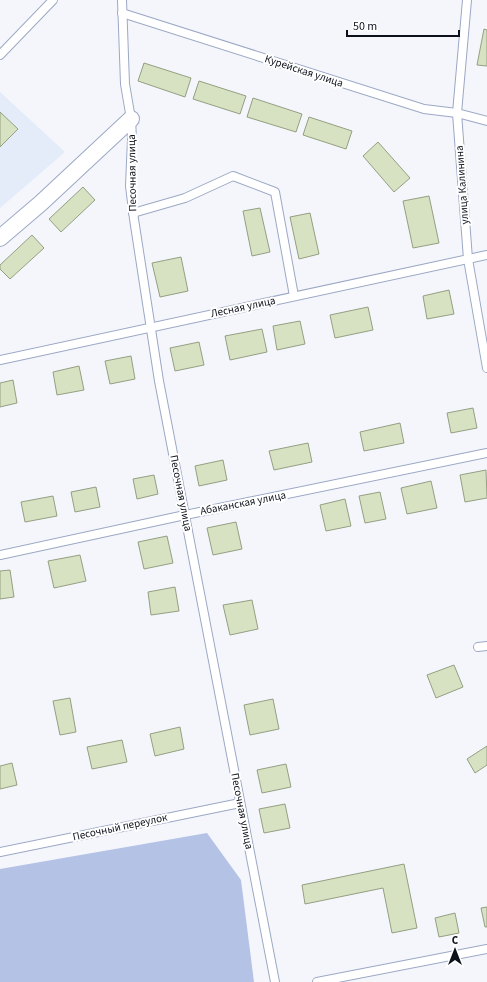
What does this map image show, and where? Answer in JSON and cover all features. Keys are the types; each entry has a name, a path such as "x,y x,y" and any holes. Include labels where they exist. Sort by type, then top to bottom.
{"street":[{"path":"0,238 41,203 131,119"}],"lane":[{"path":"0,55 53,0"},
{"name":"Песочная улица","path":"122,0 125,84 131,119 130,186 133,213 151,327 185,515 275,982"},
{"name":"улица Калинина","path":"467,0 457,112 468,259 487,368"},
{"name":"Курейская улица","path":"122,13 424,109 457,112 487,121"},
{"path":"133,213 185,198 233,176 274,192 294,296"},
{"name":"Лесная улица","path":"0,360 487,255"},
{"name":"Абаканская улица","path":"0,555 185,515 487,453"},
{"path":"478,647 487,646"},
{"name":"Песочный переулок","path":"0,852 240,802"},
{"path":"317,982 487,950"}],"shaded area":[{"path":"0,92 65,152 0,208"},
{"path":"207,833 241,880 254,982 0,982 0,869"}],"building":[{"path":"484,29 487,30 487,66 477,65"},
{"path":"144,63 191,78 185,97 138,81"},
{"path":"199,81 246,96 240,114 193,99"},
{"path":"253,98 302,114 296,132 247,117"},
{"path":"0,112 18,129 0,147"},
{"path":"309,117 352,131 346,149 303,135"},
{"path":"378,142 410,178 394,192 363,156"},
{"path":"83,187 95,200 61,232 49,219"},
{"path":"429,196 439,243 413,248 403,201"},
{"path":"260,208 270,252 252,256 243,211"},
{"path":"310,213 319,254 299,259 290,217"},
{"path":"32,235 44,248 10,279 0,269 0,265"},
{"path":"181,257 188,291 160,297 152,263"},
{"path":"449,290 454,314 427,319 423,296"},
{"path":"368,307 373,330 335,338 330,315"},
{"path":"300,321 305,344 277,350 273,326"},
{"path":"262,329 267,352 230,360 225,336"},
{"path":"199,342 204,365 175,371 170,348"},
{"path":"131,356 135,379 110,384 105,361"},
{"path":"79,366 84,390 57,395 53,372"},
{"path":"13,380 17,403 0,407 0,383"},
{"path":"473,408 477,428 451,433 447,413"},
{"path":"400,423 404,443 364,451 360,432"},
{"path":"308,443 312,462 274,470 269,451"},
{"path":"223,460 227,480 199,486 195,466"},
{"path":"486,470 487,498 465,502 460,475"},
{"path":"154,475 158,494 137,499 133,479"},
{"path":"431,481 437,508 407,514 401,488"},
{"path":"96,487 100,507 75,512 71,492"},
{"path":"380,492 386,519 365,523 359,496"},
{"path":"53,496 57,516 25,522 21,502"},
{"path":"345,499 351,526 326,531 320,505"},
{"path":"236,522 242,549 213,555 207,528"},
{"path":"167,536 173,563 144,569 138,542"},
{"path":"80,555 86,581 54,588 48,561"},
{"path":"10,570 14,597 0,599 0,571"},
{"path":"175,587 179,611 151,615 148,592"},
{"path":"252,600 258,629 230,635 223,605"},
{"path":"454,665 463,687 436,698 427,675"},
{"path":"70,698 76,732 60,735 53,701"},
{"path":"273,699 279,729 250,735 244,705"},
{"path":"180,727 184,749 155,756 150,734"},
{"path":"122,740 127,762 92,769 87,747"},
{"path":"487,746 487,765 475,773 467,759"},
{"path":"12,763 17,785 0,789 0,766"},
{"path":"286,764 291,787 262,793 257,770"},
{"path":"285,804 290,828 264,833 259,809"},
{"path":"404,864 417,928 392,933 383,888 305,904 302,885"},
{"path":"487,907 487,927 485,927 481,908"},
{"path":"455,913 459,933 439,937 435,918"}]}
